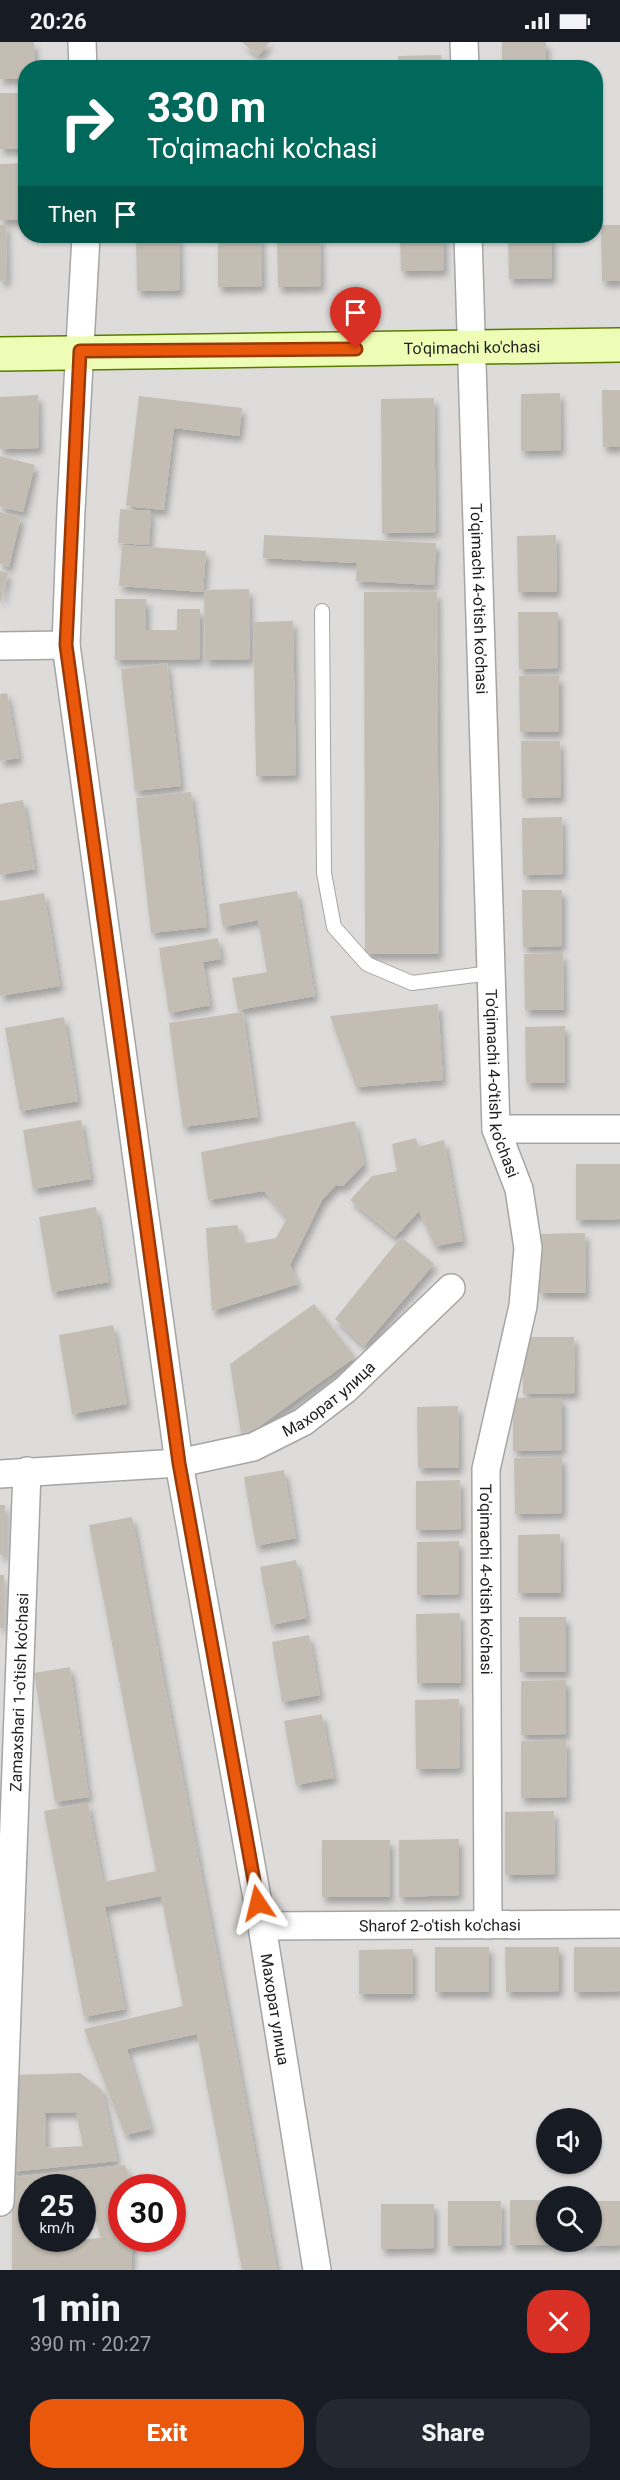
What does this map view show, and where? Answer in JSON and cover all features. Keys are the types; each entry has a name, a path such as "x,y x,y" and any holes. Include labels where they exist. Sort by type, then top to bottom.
{"main road":[{"name":"To'qimachi ko'chasi","path":"0,354 80,351 620,345"}],"street":[{"path":"82,42 83,60"},
{"path":"464,42 465,60"},
{"name":"Махорат улица","path":"86,243 66,645 179,1463 262,1926 317,2270"},
{"name":"To'qimachi 4-o'tish ko'chasi","path":"468,243 496,1130 519,1189 528,1248 523,1305 486,1469 489,1925"},
{"path":"0,646 66,645"},
{"path":"496,1130 620,1129"},
{"name":"Махорат улица","path":"0,1474 179,1463 253,1447 303,1422 346,1389 452,1288"},
{"name":"Zamaxshari 1-o'tish ko'chasi","path":"0,2202 27,1471"},
{"name":"Sharof 2-o'tish ko'chasi","path":"262,1926 620,1924"}],"lane":[{"path":"322,611 324,873 334,927 367,964 412,983 491,973"}],"shaded area":[{"path":"0,42 620,42 620,2270 0,2270"}],"building":[{"path":"0,42 34,42 35,60 18,60 18,79 0,79"},
{"path":"242,42 270,42 258,56"},
{"path":"502,42 546,42 546,60 502,60"},
{"path":"441,55 441,60 398,60 398,56"},
{"path":"0,93 18,93 18,149 0,149"},
{"path":"18,163 18,220 0,220 0,164"},
{"path":"6,224 7,280 0,281 0,225"},
{"path":"603,225 620,225 620,281 602,281"},
{"path":"136,243 179,243 180,290 137,291"},
{"path":"218,243 261,243 262,286 218,287"},
{"path":"277,243 320,243 321,286 278,287"},
{"path":"400,243 444,243 444,270 401,271"},
{"path":"508,243 552,243 552,278 509,279"},
{"path":"602,390 620,390 620,447 603,447"},
{"path":"560,393 561,450 521,451 521,394"},
{"path":"38,395 39,448 0,449 0,397"},
{"path":"139,396 242,408 239,436 174,428 164,510 126,506"},
{"path":"434,398 436,532 382,533 381,399"},
{"path":"0,456 35,465 23,512 0,507"},
{"path":"120,509 151,511 149,545 118,543"},
{"path":"0,512 21,517 9,567 0,564"},
{"path":"264,535 436,543 434,585 356,581 357,563 263,558"},
{"path":"556,535 557,592 518,592 517,536"},
{"path":"122,545 206,551 203,592 119,586"},
{"path":"0,571 8,573 1,602 0,602"},
{"path":"249,589 250,659 205,660 204,590"},
{"path":"364,592 437,592 439,954 365,954"},
{"path":"115,599 146,599 146,630 177,630 177,609 200,609 200,659 115,660"},
{"path":"518,612 558,612 558,668 519,669"},
{"path":"293,621 296,775 256,776 253,622"},
{"path":"167,663 181,786 135,791 121,669"},
{"path":"519,676 559,676 559,732 520,732"},
{"path":"7,693 19,758 0,761 0,694"},
{"path":"521,741 560,741 561,797 522,798"},
{"path":"191,792 207,927 151,933 136,798"},
{"path":"23,800 35,869 0,875 0,804"},
{"path":"562,817 563,874 523,875 522,818"},
{"path":"522,890 562,890 562,946 523,947"},
{"path":"297,891 315,996 238,1010 232,978 267,972 258,920 223,927 219,904"},
{"path":"44,893 60,986 0,996 0,901"},
{"path":"218,938 221,959 203,962 210,1005 169,1013 159,948"},
{"path":"563,953 564,1010 525,1010 524,954"},
{"path":"438,1004 443,1080 356,1087 330,1016"},
{"path":"243,1012 258,1117 183,1127 169,1023"},
{"path":"64,1017 78,1101 20,1111 5,1028"},
{"path":"565,1026 565,1083 526,1083 525,1027"},
{"path":"81,1120 91,1179 33,1189 23,1130"},
{"path":"355,1121 364,1164 343,1186 336,1185 322,1200 290,1265 298,1284 212,1311 206,1228 237,1225 243,1244 276,1238 287,1218 264,1191 208,1200 201,1152"},
{"path":"416,1138 418,1147 444,1140 463,1241 435,1246 419,1211 395,1237 350,1200 372,1176 397,1171 392,1144"},
{"path":"576,1164 620,1164 620,1219 576,1220"},
{"path":"96,1207 109,1282 52,1292 39,1217"},
{"path":"585,1233 586,1293 539,1293 538,1234"},
{"path":"401,1237 434,1264 364,1346 335,1319"},
{"path":"314,1304 355,1357 242,1439 230,1364"},
{"path":"113,1325 127,1404 72,1414 59,1335"},
{"path":"522,1337 574,1337 575,1393 523,1394"},
{"path":"513,1398 562,1398 562,1450 513,1451"},
{"path":"458,1406 459,1468 418,1468 417,1407"},
{"path":"562,1457 562,1513 515,1514 514,1458"},
{"path":"284,1470 296,1538 256,1546 244,1477"},
{"path":"460,1480 461,1529 416,1530 416,1481"},
{"path":"0,1505 5,1505 5,1555 0,1555"},
{"path":"132,1517 277,2270 242,2270 197,2034 127,2049 151,2129 125,2135 84,2029 183,2006 161,1896 105,1907 125,2009 84,2017 44,1811 88,1803 103,1882 156,1871 89,1525"},
{"path":"560,1534 561,1593 518,1593 518,1535"},
{"path":"459,1541 459,1594 417,1595 417,1542"},
{"path":"296,1560 307,1618 271,1625 260,1567"},
{"path":"0,1575 4,1575 4,1628 0,1628"},
{"path":"460,1613 461,1683 417,1683 416,1614"},
{"path":"519,1617 566,1617 566,1672 520,1672"},
{"path":"309,1635 320,1695 282,1702 272,1642"},
{"path":"70,1667 89,1797 55,1802 34,1673"},
{"path":"566,1680 566,1734 521,1735 521,1681"},
{"path":"459,1699 460,1768 416,1769 415,1700"},
{"path":"322,1714 334,1778 296,1785 284,1721"},
{"path":"566,1740 567,1797 521,1798 521,1741"},
{"path":"554,1811 555,1874 505,1875 505,1812"},
{"path":"459,1839 459,1895 399,1897 399,1840"},
{"path":"322,1840 390,1840 390,1897 322,1897"},
{"path":"435,1947 489,1947 489,1992 435,1992"},
{"path":"505,1947 559,1947 559,1991 506,1992"},
{"path":"574,1947 620,1947 620,1991 574,1992"},
{"path":"413,1949 413,1994 359,1994 359,1950"},
{"path":"80,2073 102,2090 117,2161 11,2172 11,2075","holes":["76,2112 83,2146 46,2148 45,2113"]},
{"path":"125,2165 128,2174 108,2174 108,2252 132,2252 131,2270 12,2270 12,2177 18,2176 18,2252 96,2252 96,2238 101,2238 96,2221 96,2174 40,2174"},
{"path":"510,2200 536,2200 536,2245 510,2245"},
{"path":"448,2201 501,2201 502,2245 448,2246"},
{"path":"602,2201 620,2201 620,2245 602,2245"},
{"path":"381,2204 434,2204 434,2248 381,2249"}],"route":[{"path":"258,1903 179,1463 66,645 80,351 356,349"}]}
